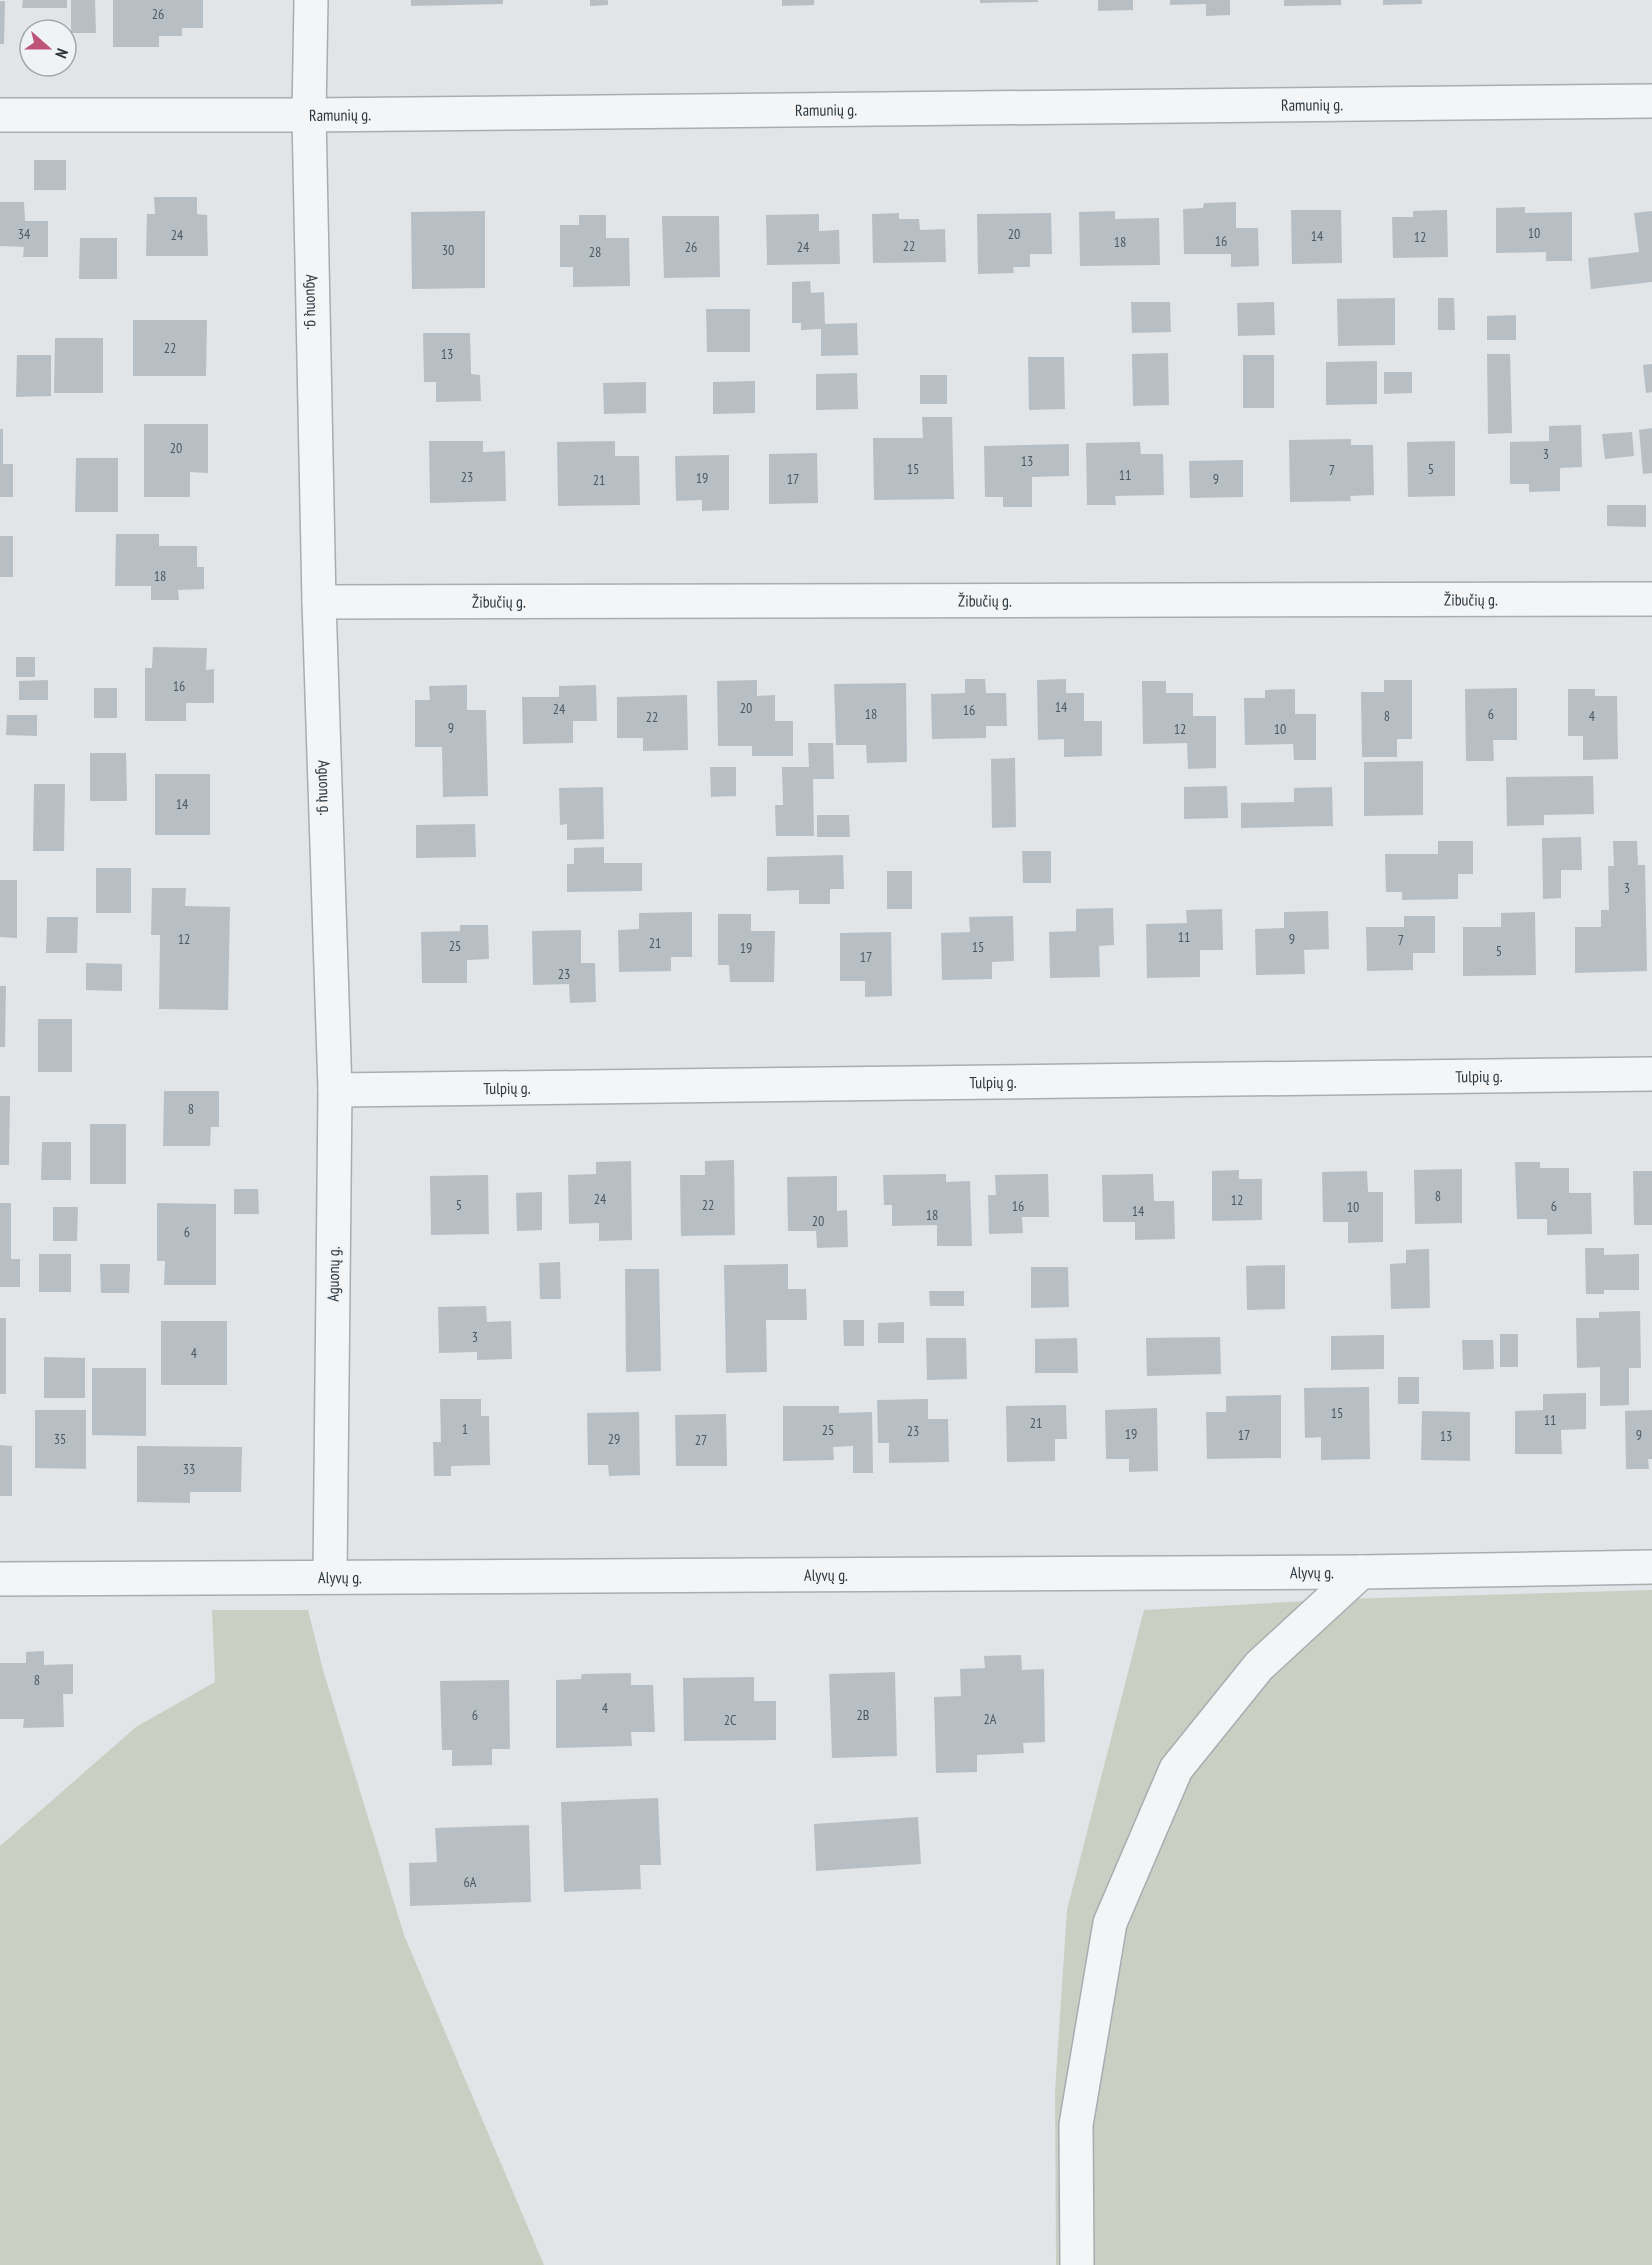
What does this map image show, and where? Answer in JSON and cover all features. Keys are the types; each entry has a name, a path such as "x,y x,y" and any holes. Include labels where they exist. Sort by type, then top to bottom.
{"street":[{"name":"Aguonų g.","path":"311,0 309,115 319,602 335,1090 330,1576"},
{"name":"Ramunių g.","path":"0,115 309,115 1652,101"},
{"name":"Žibučių g.","path":"319,602 1652,599"},
{"name":"Tulpių g.","path":"335,1090 1652,1074"},
{"name":"Alyvų g.","path":"0,1579 1361,1572 1652,1567"},
{"path":"1077,2265 1076,2125 1110,1923 1176,1769 1259,1666 1361,1572"}],"shaded area":[{"path":"1652,1590 1652,2265 1056,2265 1055,2091 1067,1910 1144,1610 1343,1599"},
{"path":"212,1610 308,1610 323,1670 404,1935 544,2265 0,2265 0,1846 136,1727 215,1682"}],"building":[{"path":"23,0 67,0 67,8 22,8"},
{"path":"71,0 95,0 96,33 78,33 78,18 71,18"},
{"path":"113,0 203,0 203,28 182,28 182,36 159,36 159,47 113,47"},
{"path":"411,0 503,0 503,4 411,6"},
{"path":"590,0 608,0 608,5 590,6"},
{"path":"782,0 814,0 814,5 782,6"},
{"path":"980,0 1038,0 1038,2 980,3"},
{"path":"1098,0 1133,0 1133,10 1098,11"},
{"path":"1170,0 1230,0 1230,15 1206,16 1206,4 1170,5"},
{"path":"1284,0 1341,0 1341,5 1284,6"},
{"path":"1383,0 1422,0 1422,4 1383,5"},
{"path":"0,1 5,1 4,44 0,44"},
{"path":"34,160 66,160 66,190 34,190"},
{"path":"154,197 197,197 197,214 207,215 208,256 146,256 147,214 155,214"},
{"path":"0,202 24,202 25,221 48,221 48,257 23,257 24,247 0,246"},
{"path":"1236,202 1236,228 1258,228 1259,266 1231,267 1231,254 1184,254 1183,209 1203,208 1204,203"},
{"path":"1525,207 1525,213 1572,212 1572,261 1546,261 1546,252 1496,253 1496,208"},
{"path":"1291,210 1341,210 1342,263 1292,264"},
{"path":"1447,210 1448,257 1393,258 1392,217 1413,217 1413,211"},
{"path":"485,211 485,288 412,289 411,212"},
{"path":"1115,211 1115,219 1159,218 1160,265 1080,266 1079,212"},
{"path":"1652,211 1652,282 1591,289 1588,258 1639,252 1634,213"},
{"path":"899,213 899,219 919,219 920,230 945,229 946,262 873,263 872,214"},
{"path":"1051,213 1052,254 1030,254 1030,267 1013,267 1014,273 978,274 977,214"},
{"path":"819,214 819,231 839,230 840,264 767,265 766,215"},
{"path":"579,215 606,215 606,238 629,238 630,286 573,287 573,267 560,267 560,225 579,225"},
{"path":"662,216 719,216 720,277 664,278"},
{"path":"80,238 117,238 117,279 79,279"},
{"path":"810,281 811,293 824,292 825,324 857,323 858,355 821,356 821,329 801,330 801,323 792,323 792,282"},
{"path":"1395,298 1395,345 1338,346 1337,299"},
{"path":"1438,298 1454,298 1455,330 1438,330"},
{"path":"1131,302 1170,302 1171,332 1132,333"},
{"path":"1274,302 1275,335 1238,336 1237,303"},
{"path":"706,309 750,309 750,352 707,352"},
{"path":"1516,315 1516,340 1487,340 1487,316"},
{"path":"133,320 207,320 206,376 133,376"},
{"path":"423,333 470,333 471,374 480,375 481,401 436,402 436,382 424,382"},
{"path":"55,338 103,338 103,393 54,393"},
{"path":"1168,353 1169,405 1133,406 1132,354"},
{"path":"1487,354 1510,354 1512,433 1488,434"},
{"path":"17,355 51,355 51,396 16,397"},
{"path":"1243,355 1274,355 1274,408 1243,408"},
{"path":"1028,357 1064,357 1065,409 1029,410"},
{"path":"1377,361 1377,404 1326,405 1326,362"},
{"path":"1652,364 1652,392 1646,393 1643,365"},
{"path":"1384,372 1412,372 1412,393 1384,394"},
{"path":"857,373 858,409 816,410 816,374"},
{"path":"920,375 947,375 947,404 920,404"},
{"path":"755,381 755,413 713,414 713,382"},
{"path":"646,382 646,413 604,414 603,383"},
{"path":"922,417 952,417 954,499 874,500 873,438 923,438"},
{"path":"144,424 208,424 208,473 190,472 190,497 144,497"},
{"path":"1581,425 1582,467 1560,468 1560,491 1529,492 1529,484 1510,484 1510,442 1549,441 1549,426"},
{"path":"1652,428 1652,473 1643,474 1639,430"},
{"path":"0,429 3,429 3,464 13,464 13,497 0,497"},
{"path":"1632,432 1634,456 1605,459 1602,434"},
{"path":"1351,439 1351,445 1373,445 1374,495 1350,496 1351,501 1290,502 1289,440"},
{"path":"429,441 483,441 483,452 505,451 506,501 430,503"},
{"path":"615,441 615,456 639,456 640,505 558,506 557,442"},
{"path":"1455,441 1455,496 1408,497 1407,442"},
{"path":"1140,442 1141,454 1163,454 1164,495 1115,496 1116,505 1087,505 1086,443"},
{"path":"1069,444 1069,476 1032,477 1032,507 1003,507 1003,497 985,497 984,446"},
{"path":"817,453 818,503 769,504 769,454"},
{"path":"729,455 729,510 702,511 702,500 676,501 675,456"},
{"path":"76,458 118,458 118,512 75,512"},
{"path":"1243,460 1243,497 1190,498 1189,461"},
{"path":"1607,505 1646,505 1646,527 1607,526"},
{"path":"116,534 159,534 159,546 197,546 197,567 204,567 204,589 178,590 179,600 151,600 151,586 115,586"},
{"path":"0,536 13,536 13,577 0,577"},
{"path":"153,647 207,648 206,670 214,669 214,703 186,703 186,721 145,721 145,668 152,668"},
{"path":"16,657 35,657 35,677 16,677"},
{"path":"965,679 985,679 986,693 1006,693 1007,726 986,726 986,738 932,739 931,694 965,693"},
{"path":"1066,679 1066,693 1084,693 1084,721 1102,721 1102,756 1064,757 1064,739 1038,740 1037,680"},
{"path":"48,680 48,700 19,700 19,681"},
{"path":"757,680 757,696 775,695 775,721 793,721 793,756 752,756 752,746 718,746 717,681"},
{"path":"1384,680 1412,680 1412,739 1397,739 1397,757 1362,757 1361,692 1384,692"},
{"path":"1142,681 1166,681 1166,693 1193,693 1193,716 1216,716 1216,768 1188,769 1187,743 1143,744"},
{"path":"906,683 907,762 867,763 866,745 836,745 834,684"},
{"path":"467,685 467,710 486,710 488,796 443,797 442,747 415,747 415,700 430,700 429,686"},
{"path":"596,685 597,721 573,721 573,743 523,744 522,697 559,697 559,686"},
{"path":"94,688 117,688 117,718 94,718"},
{"path":"1517,688 1517,740 1493,740 1494,761 1466,761 1465,689"},
{"path":"1295,689 1295,714 1316,714 1316,760 1294,760 1293,744 1245,745 1244,698 1265,698 1265,690"},
{"path":"1568,689 1595,689 1595,696 1617,696 1618,759 1583,760 1583,736 1568,736"},
{"path":"687,695 688,750 643,751 643,738 617,738 617,697"},
{"path":"7,715 37,715 37,736 6,735"},
{"path":"808,743 833,743 834,779 813,779 814,836 776,836 775,805 783,805 782,767 809,767"},
{"path":"90,753 126,753 127,801 90,801"},
{"path":"1015,758 1016,827 992,828 991,759"},
{"path":"1423,761 1423,815 1364,816 1364,762"},
{"path":"710,767 736,767 736,796 711,797"},
{"path":"155,774 210,774 210,835 155,835"},
{"path":"1593,776 1594,814 1544,815 1544,825 1507,826 1506,777"},
{"path":"34,784 65,784 64,851 33,851"},
{"path":"1227,786 1228,818 1184,819 1184,787"},
{"path":"603,787 604,839 567,840 567,824 560,825 559,788"},
{"path":"1332,787 1333,826 1241,828 1241,803 1294,802 1294,788"},
{"path":"817,815 849,815 850,837 817,837"},
{"path":"475,824 476,857 416,858 416,825"},
{"path":"1581,837 1582,870 1561,870 1561,898 1543,899 1542,838"},
{"path":"1438,841 1473,841 1473,874 1458,874 1458,899 1402,900 1402,892 1386,892 1385,854 1438,854"},
{"path":"1613,841 1637,841 1638,865 1645,865 1647,971 1575,973 1575,927 1601,927 1601,910 1609,910 1608,866 1614,866"},
{"path":"604,847 604,863 642,863 642,891 567,892 567,864 574,864 574,848"},
{"path":"1022,851 1051,851 1051,883 1023,883"},
{"path":"843,855 844,889 830,889 830,904 799,904 799,890 767,891 767,857"},
{"path":"96,868 131,868 131,913 96,913"},
{"path":"887,871 912,871 912,909 887,909"},
{"path":"0,880 17,880 17,938 0,937"},
{"path":"152,888 186,888 185,906 230,907 228,1010 159,1009 160,935 151,935"},
{"path":"1113,908 1114,945 1099,946 1100,977 1050,978 1049,932 1076,931 1076,909"},
{"path":"1222,909 1223,950 1200,950 1200,977 1147,978 1146,924 1187,923 1186,910"},
{"path":"1328,911 1329,949 1304,950 1305,974 1256,975 1255,929 1284,928 1284,912"},
{"path":"692,912 692,957 671,957 671,971 619,972 618,930 639,929 639,913"},
{"path":"1535,912 1536,975 1463,976 1463,927 1501,927 1501,913"},
{"path":"718,914 751,914 751,931 775,931 774,982 730,982 729,965 718,965"},
{"path":"1013,916 1014,961 992,962 992,979 942,980 941,933 970,932 969,917"},
{"path":"1404,916 1435,916 1435,953 1413,953 1413,970 1367,971 1366,927 1404,927"},
{"path":"47,917 78,917 77,953 46,953"},
{"path":"460,925 488,925 489,959 467,960 467,983 422,983 421,932 460,931"},
{"path":"581,930 581,963 595,963 596,1002 570,1003 569,984 533,985 532,931"},
{"path":"891,932 892,996 865,997 865,981 840,981 840,933"},
{"path":"86,963 122,964 122,991 86,990"},
{"path":"0,986 6,986 5,1047 0,1047"},
{"path":"38,1019 72,1019 72,1072 38,1072"},
{"path":"164,1091 219,1091 219,1127 211,1127 210,1146 163,1146"},
{"path":"0,1096 10,1096 9,1165 0,1165"},
{"path":"90,1124 126,1124 126,1184 90,1184"},
{"path":"42,1142 71,1142 71,1180 41,1180"},
{"path":"734,1160 735,1235 681,1236 680,1175 705,1175 705,1161"},
{"path":"631,1161 632,1240 599,1241 599,1223 569,1224 568,1175 596,1174 596,1162"},
{"path":"1515,1162 1540,1162 1540,1168 1569,1168 1569,1193 1591,1193 1592,1234 1547,1235 1547,1219 1517,1219"},
{"path":"1462,1169 1462,1223 1415,1224 1414,1170"},
{"path":"1239,1170 1239,1179 1262,1179 1262,1220 1212,1221 1212,1171"},
{"path":"1367,1171 1368,1192 1383,1192 1383,1242 1348,1243 1348,1222 1323,1222 1322,1172"},
{"path":"1633,1171 1652,1171 1652,1225 1634,1225"},
{"path":"946,1174 946,1182 970,1181 972,1246 937,1246 937,1225 892,1226 892,1205 884,1205 883,1175"},
{"path":"1048,1174 1049,1217 1022,1217 1023,1233 989,1234 988,1195 996,1195 995,1175"},
{"path":"1153,1174 1154,1201 1174,1201 1175,1239 1135,1240 1135,1222 1103,1222 1102,1175"},
{"path":"488,1175 489,1234 431,1235 430,1176"},
{"path":"837,1176 837,1211 847,1210 848,1247 817,1248 816,1231 788,1231 787,1177"},
{"path":"234,1189 258,1189 259,1214 234,1214"},
{"path":"542,1192 542,1230 517,1231 516,1193"},
{"path":"0,1203 11,1203 11,1259 20,1259 20,1287 0,1287"},
{"path":"157,1203 216,1204 216,1285 164,1285 165,1261 157,1261"},
{"path":"53,1207 78,1207 77,1241 53,1241"},
{"path":"1585,1248 1604,1248 1604,1255 1639,1254 1639,1290 1604,1290 1604,1294 1586,1294"},
{"path":"1429,1249 1430,1308 1391,1309 1390,1264 1406,1263 1406,1250"},
{"path":"39,1254 71,1254 71,1292 39,1292"},
{"path":"560,1262 561,1299 540,1299 539,1263"},
{"path":"100,1264 130,1264 129,1293 101,1293"},
{"path":"788,1264 788,1289 806,1289 807,1320 766,1320 767,1372 726,1373 724,1265"},
{"path":"1285,1265 1285,1309 1247,1310 1246,1266"},
{"path":"1031,1267 1068,1267 1069,1307 1031,1308"},
{"path":"625,1269 659,1269 661,1371 626,1372"},
{"path":"929,1291 964,1291 964,1306 930,1306"},
{"path":"486,1306 487,1322 511,1321 512,1359 477,1360 477,1352 439,1353 438,1307"},
{"path":"1640,1311 1641,1368 1629,1368 1629,1405 1600,1406 1600,1367 1577,1368 1576,1318 1599,1318 1599,1312"},
{"path":"0,1318 6,1318 6,1394 0,1394"},
{"path":"843,1320 864,1320 864,1346 844,1346"},
{"path":"161,1321 227,1321 227,1385 161,1385"},
{"path":"904,1322 904,1343 878,1343 878,1323"},
{"path":"1500,1334 1518,1334 1518,1367 1500,1367"},
{"path":"1384,1335 1384,1369 1331,1370 1331,1336"},
{"path":"1220,1337 1221,1374 1147,1376 1146,1338"},
{"path":"926,1338 966,1338 967,1379 927,1380"},
{"path":"1077,1338 1078,1373 1035,1373 1035,1339"},
{"path":"1462,1340 1493,1340 1494,1369 1463,1370"},
{"path":"44,1357 85,1358 85,1398 44,1398"},
{"path":"92,1368 146,1368 146,1436 92,1435"},
{"path":"1398,1377 1419,1377 1419,1404 1398,1404"},
{"path":"1369,1387 1370,1459 1321,1460 1321,1437 1305,1438 1304,1388"},
{"path":"1586,1393 1586,1429 1561,1430 1562,1454 1515,1454 1515,1411 1543,1410 1543,1394"},
{"path":"1281,1395 1281,1458 1207,1459 1206,1412 1226,1412 1226,1396"},
{"path":"440,1399 481,1399 481,1416 489,1416 490,1465 451,1466 451,1476 434,1476 433,1442 441,1442"},
{"path":"928,1399 928,1419 948,1419 949,1462 889,1463 889,1443 878,1443 877,1400"},
{"path":"1066,1405 1067,1439 1055,1439 1055,1461 1007,1462 1006,1406"},
{"path":"783,1406 839,1406 839,1413 872,1412 873,1473 853,1473 853,1446 833,1447 834,1460 783,1461"},
{"path":"1157,1408 1158,1471 1129,1472 1129,1459 1106,1459 1105,1410"},
{"path":"35,1410 86,1410 86,1469 35,1468"},
{"path":"1652,1410 1652,1459 1648,1459 1649,1469 1626,1469 1625,1411"},
{"path":"1422,1411 1470,1412 1470,1461 1421,1460"},
{"path":"639,1412 640,1475 609,1476 608,1465 588,1465 587,1413"},
{"path":"726,1414 727,1466 676,1466 675,1415"},
{"path":"0,1445 12,1446 12,1496 0,1496"},
{"path":"137,1446 242,1447 241,1492 190,1492 190,1503 137,1502"},
{"path":"44,1651 44,1665 73,1664 73,1694 63,1694 64,1727 23,1728 24,1719 0,1719 0,1663 26,1663 26,1652"},
{"path":"1021,1655 1022,1670 1044,1669 1045,1742 1023,1743 1024,1753 977,1755 977,1772 936,1773 934,1697 961,1696 960,1669 985,1668 984,1656"},
{"path":"895,1672 897,1756 832,1758 829,1674"},
{"path":"631,1673 631,1685 653,1685 655,1732 631,1732 632,1746 556,1748 556,1680 581,1679 582,1674"},
{"path":"754,1677 754,1701 776,1701 776,1740 684,1741 683,1678"},
{"path":"509,1680 510,1749 492,1749 492,1765 452,1766 452,1750 442,1750 440,1681"},
{"path":"658,1798 661,1865 640,1865 641,1889 564,1892 561,1802"},
{"path":"918,1817 921,1864 816,1871 814,1824"},
{"path":"529,1825 531,1902 410,1906 409,1863 437,1862 435,1828"}]}
